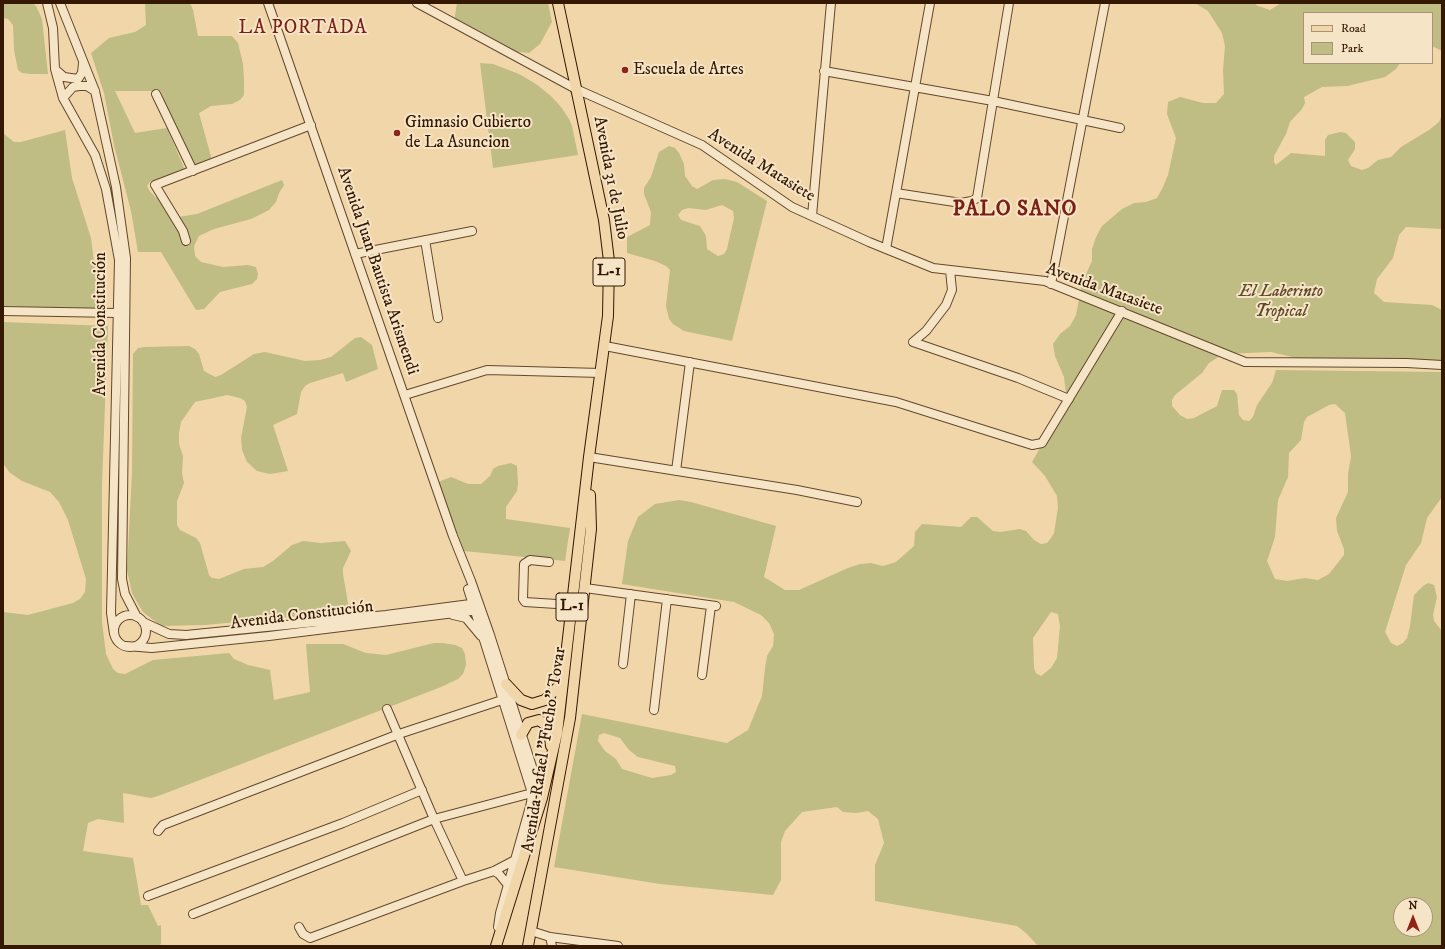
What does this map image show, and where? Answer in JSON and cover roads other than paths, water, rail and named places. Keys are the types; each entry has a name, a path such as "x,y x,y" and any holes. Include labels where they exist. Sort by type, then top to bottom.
{"main road":[{"name":"Avenida 31 de Julio","path":"558,3 607,243 609,294 605,346 589,457"},
{"name":"Avenida Rafael \"Fucho\" Tovar","path":"528,946 570,718 591,529 589,457"},
{"name":"Avenida Rafael \"Fucho\" Tovar","path":"495,946 542,798 552,756 565,671 589,457"},
{"path":"506,684 521,700 532,704 545,700 559,686 565,671"},
{"name":"L-1","path":"521,735 528,723 534,720 543,722 549,730 552,756"},
{"path":"542,798 550,830"}],"street":[{"name":"Avenida Constitución","path":"47,3 53,28 56,69 63,98 95,155 106,189 119,260 111,613 114,634"},
{"name":"Avenida Constitución","path":"60,3 95,90 116,187 126,258 122,580 125,594 140,620 169,634 186,635 456,606 477,606"},
{"name":"Avenida Juan Bautista Arismendi","path":"268,3 405,395 457,549 506,684 542,798"},
{"name":"Avenida Matasiete","path":"417,3 576,89 702,145 792,207 886,249 933,268 1045,281 1245,362 1407,363 1442,365"},
{"path":"812,216 831,3"},
{"path":"886,249 930,3"},
{"path":"896,193 961,203 972,201 977,198 1009,3"},
{"path":"1051,284 1105,3"},
{"path":"56,69 64,77 78,79 82,72 83,60"},
{"path":"824,71 993,101 1120,128"},
{"path":"63,98 73,87 87,86 95,90"},
{"path":"156,94 192,171"},
{"path":"186,241 183,231 155,185 311,125"},
{"path":"356,254 472,231"},
{"path":"424,240 438,318"},
{"path":"950,270 952,276 952,290 946,305 926,331 913,342 1018,378 1069,398"},
{"path":"3,311 117,313"},
{"path":"605,346 896,402 1032,445 1042,443 1122,311"},
{"path":"676,471 690,362"},
{"path":"405,395 487,370 601,373"},
{"path":"589,457 798,490 857,502"},
{"name":"Avenida Juan Bautista Arismendi","path":"457,549 467,583 477,606 483,639 532,792 531,803 500,913 495,946"},
{"path":"549,562 530,560 524,564 523,599 525,602 572,605"},
{"path":"456,606 463,601 466,594 467,583"},
{"path":"585,588 713,606 702,675"},
{"path":"623,664 631,594"},
{"path":"654,710 667,599"},
{"name":"Avenida Constitución","path":"126,646 152,648 262,637 446,614 477,606"},
{"name":"L-1","path":"446,614 466,618 483,639"},
{"path":"126,616 140,620 145,634 143,640 138,644 126,646 117,640 114,634 114,628 120,618 126,616"},
{"path":"158,831 163,825 399,734 502,700"},
{"path":"387,709 399,734 434,819 463,880"},
{"path":"148,896 343,823 422,790"},
{"path":"193,914 434,819 532,792"},
{"path":"299,927 303,934 310,938 463,880 494,871 515,860"},
{"path":"494,871 500,874 508,885"},
{"path":"531,931 550,937 618,946"},
{"path":"550,937 552,946"}],"place":[{"name":"Escuela de Artes","path":"625,70"},
{"name":"Gimnasio Cubierto de La Asuncion","path":"397,133"}],"district":[{"name":"LA PORTADA","path":"303,29"},
{"name":"PALO SANO","path":"1015,211"}],"park label":[{"name":"El Laberinto Tropical","path":"1281,302"}]}
